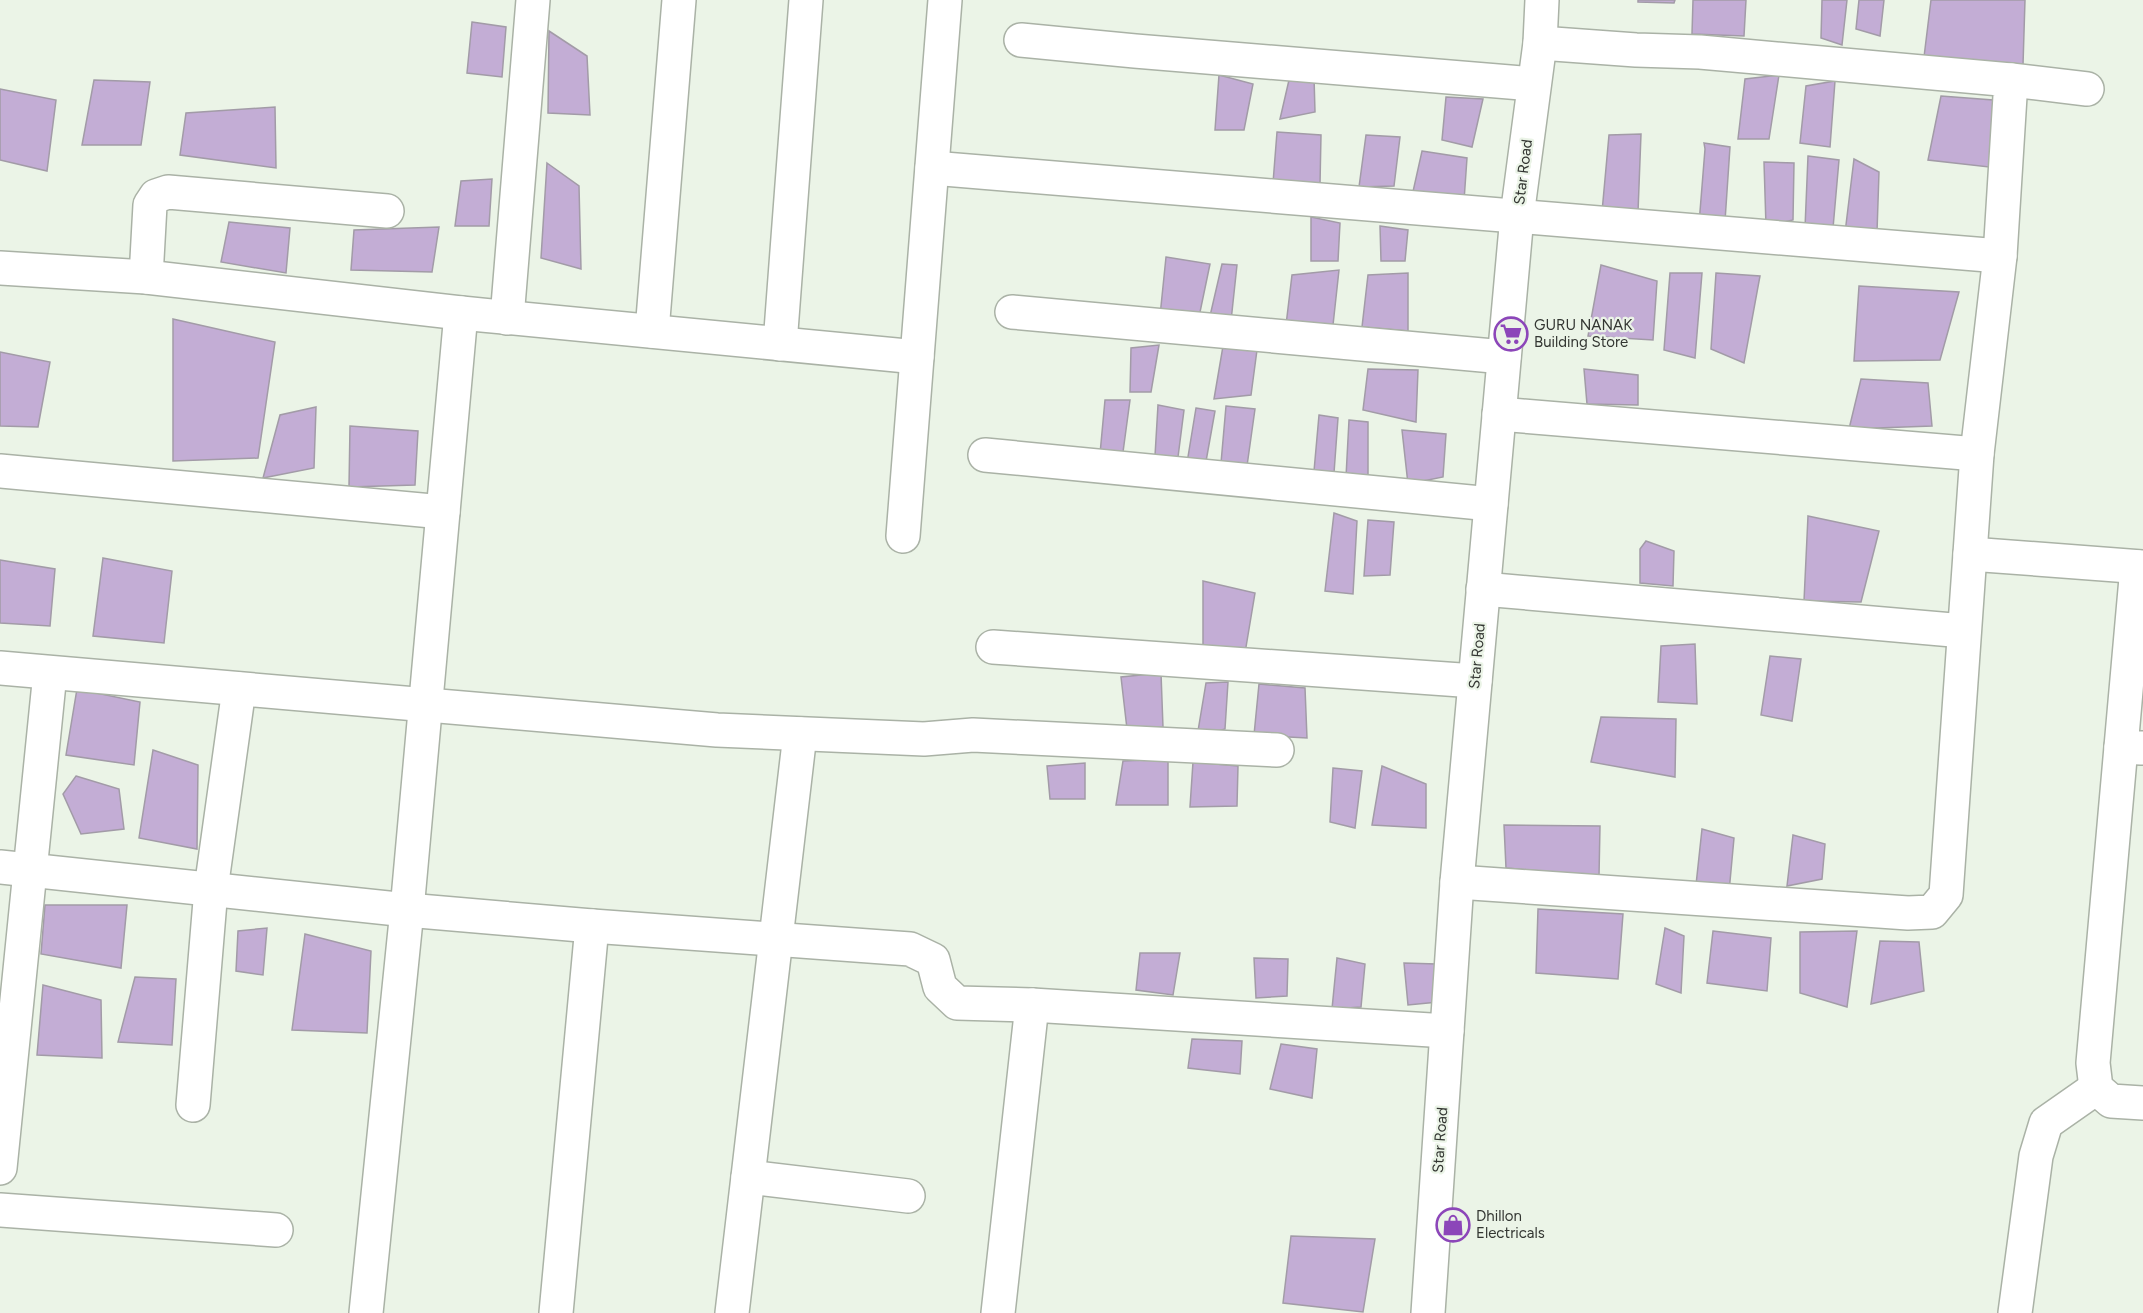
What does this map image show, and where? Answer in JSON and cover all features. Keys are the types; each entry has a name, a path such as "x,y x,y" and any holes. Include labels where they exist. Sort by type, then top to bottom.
{"street":[{"path":"507,318 533,0"},
{"path":"652,331 679,0"},
{"path":"780,344 806,0"},
{"path":"903,536 945,0"},
{"name":"Star Road","path":"1428,1313 1457,882 1517,216 1540,43 1542,0"},
{"path":"1021,40 1534,84"},
{"path":"1540,43 1700,52 2087,89"},
{"path":"1457,882 1908,914 1932,912 1946,896 1977,454 2000,256 2011,80"},
{"path":"932,168 2000,256"},
{"path":"146,277 150,205 156,196 168,192 387,210"},
{"path":"0,268 146,277 507,318 917,357"},
{"path":"1012,312 1504,357"},
{"path":"366,1313 407,910 461,313"},
{"path":"1499,414 1977,454"},
{"path":"985,454 1491,504"},
{"path":"0,471 443,512"},
{"path":"1970,554 2140,567 2132,748 2093,1064 2096,1088 2111,1101 2143,1103"},
{"path":"1483,589 1964,631"},
{"path":"993,647 1475,681"},
{"path":"0,668 717,730 924,739 973,735 1277,750"},
{"path":"0,1168 14,868 50,673"},
{"path":"193,1105 211,889 239,689"},
{"path":"732,1313 800,734"},
{"path":"14,868 407,910 910,950 933,960 940,987 957,1003 1032,1005 1447,1031"},
{"path":"556,1313 592,926"},
{"path":"998,1313 1032,1005"},
{"path":"2015,1313 2036,1156 2046,1123 2096,1088"},
{"path":"748,1177 908,1196"},
{"path":"0,1210 276,1230"}],"building":[{"path":"1638,0 1675,0 1674,3 1638,2"},
{"path":"1693,0 1746,0 1744,36 1692,34"},
{"path":"1822,0 1847,0 1842,45 1821,38"},
{"path":"1859,0 1884,0 1880,36 1856,29"},
{"path":"1931,0 2025,0 2023,65 1924,57"},
{"path":"472,22 506,27 502,77 467,73"},
{"path":"549,31 587,56 590,115 548,113"},
{"path":"1219,75 1253,84 1244,130 1215,130"},
{"path":"1779,75 1769,139 1738,139 1745,79"},
{"path":"1314,77 1315,112 1280,119 1289,80"},
{"path":"94,80 150,82 141,145 82,145"},
{"path":"1835,81 1830,147 1800,143 1806,86"},
{"path":"0,89 56,100 47,171 0,160"},
{"path":"1941,96 1993,100 1989,167 1928,160"},
{"path":"1446,97 1483,99 1472,147 1442,140"},
{"path":"275,107 276,168 180,155 186,113"},
{"path":"1277,132 1321,135 1320,184 1273,183"},
{"path":"1641,134 1638,212 1602,212 1609,135"},
{"path":"1366,135 1400,137 1394,186 1359,187"},
{"path":"1704,143 1730,147 1725,221 1699,224 1705,149"},
{"path":"1422,151 1467,158 1464,201 1412,196"},
{"path":"1808,156 1839,160 1833,228 1805,228"},
{"path":"1854,159 1879,172 1877,232 1845,233"},
{"path":"1764,162 1794,163 1793,220 1766,226"},
{"path":"547,163 579,186 581,269 541,258"},
{"path":"492,179 489,226 455,226 461,181"},
{"path":"1311,217 1340,223 1338,261 1311,261"},
{"path":"229,222 290,228 286,273 221,262"},
{"path":"1380,226 1408,230 1405,261 1381,261"},
{"path":"439,227 432,272 351,270 354,230"},
{"path":"1166,257 1210,264 1199,317 1160,316"},
{"path":"1222,264 1237,265 1231,321 1210,316"},
{"path":"1601,265 1657,281 1653,340 1588,336"},
{"path":"1339,270 1333,325 1286,325 1292,275"},
{"path":"1408,273 1408,331 1362,327 1368,275"},
{"path":"1670,273 1702,273 1695,358 1664,350"},
{"path":"1716,273 1760,276 1744,363 1711,349"},
{"path":"1859,286 1959,292 1940,360 1854,361"},
{"path":"173,319 275,342 258,458 173,461"},
{"path":"1159,345 1151,392 1130,392 1131,348"},
{"path":"1223,346 1257,350 1251,395 1214,399"},
{"path":"0,352 50,362 38,427 0,426"},
{"path":"1368,369 1418,370 1416,422 1363,410"},
{"path":"1584,369 1638,375 1638,405 1587,404"},
{"path":"1861,379 1928,383 1932,426 1849,429"},
{"path":"1105,400 1130,400 1123,452 1100,454"},
{"path":"1158,405 1184,410 1178,457 1155,456"},
{"path":"1226,406 1255,409 1247,466 1221,463"},
{"path":"316,407 314,468 263,478 280,415"},
{"path":"1196,408 1215,411 1205,467 1187,463"},
{"path":"1319,415 1338,418 1334,473 1314,471"},
{"path":"1349,420 1368,422 1368,476 1346,477"},
{"path":"350,426 418,431 415,485 349,487"},
{"path":"1402,430 1446,434 1443,477 1408,484"},
{"path":"1334,513 1357,521 1353,594 1325,591"},
{"path":"1808,516 1879,531 1861,602 1804,601"},
{"path":"1368,520 1394,522 1390,575 1364,576"},
{"path":"1646,541 1674,551 1673,586 1640,583 1640,549"},
{"path":"103,558 172,571 164,643 93,636"},
{"path":"0,560 55,569 50,626 0,623"},
{"path":"1203,581 1255,593 1245,653 1203,647"},
{"path":"1695,644 1697,704 1658,702 1661,646"},
{"path":"1770,656 1801,659 1792,721 1761,715"},
{"path":"1161,673 1163,727 1127,729 1121,677"},
{"path":"1228,682 1225,729 1197,737 1206,683"},
{"path":"1259,684 1305,688 1307,738 1254,735"},
{"path":"77,689 140,702 134,765 66,755"},
{"path":"1601,717 1676,719 1675,777 1591,762"},
{"path":"153,750 198,765 197,849 139,838"},
{"path":"1168,759 1168,805 1116,805 1123,761"},
{"path":"1193,762 1238,766 1237,806 1190,807"},
{"path":"1085,763 1085,799 1050,799 1047,766"},
{"path":"1382,766 1426,784 1426,828 1372,825"},
{"path":"1333,768 1362,771 1355,828 1330,822"},
{"path":"76,776 119,789 124,829 81,834 63,794"},
{"path":"1504,825 1600,826 1599,876 1506,868"},
{"path":"1702,829 1734,838 1729,892 1696,885"},
{"path":"1793,835 1825,844 1822,879 1787,886"},
{"path":"45,905 127,905 121,968 41,954"},
{"path":"1538,909 1623,914 1618,979 1536,973"},
{"path":"267,928 263,975 236,971 238,931"},
{"path":"1665,928 1684,936 1681,993 1656,984"},
{"path":"1713,931 1771,938 1767,991 1707,983"},
{"path":"1857,931 1847,1007 1800,993 1800,932"},
{"path":"305,934 371,951 367,1033 292,1030"},
{"path":"1880,941 1919,942 1924,991 1871,1004"},
{"path":"1140,953 1180,953 1173,995 1136,990"},
{"path":"1254,958 1288,959 1287,996 1256,998"},
{"path":"1337,958 1365,964 1361,1007 1332,1009"},
{"path":"1404,963 1436,964 1438,1002 1408,1005"},
{"path":"135,977 176,979 172,1045 118,1042"},
{"path":"43,985 101,1000 102,1058 37,1055"},
{"path":"1192,1039 1242,1041 1240,1074 1188,1068"},
{"path":"1281,1044 1317,1049 1312,1098 1270,1089"},
{"path":"1291,1236 1375,1239 1363,1312 1283,1303"}],"place":[{"name":"GURU NANAK Building Store","path":"1511,334"},
{"name":"Dhillon Electricals","path":"1453,1225"}]}
